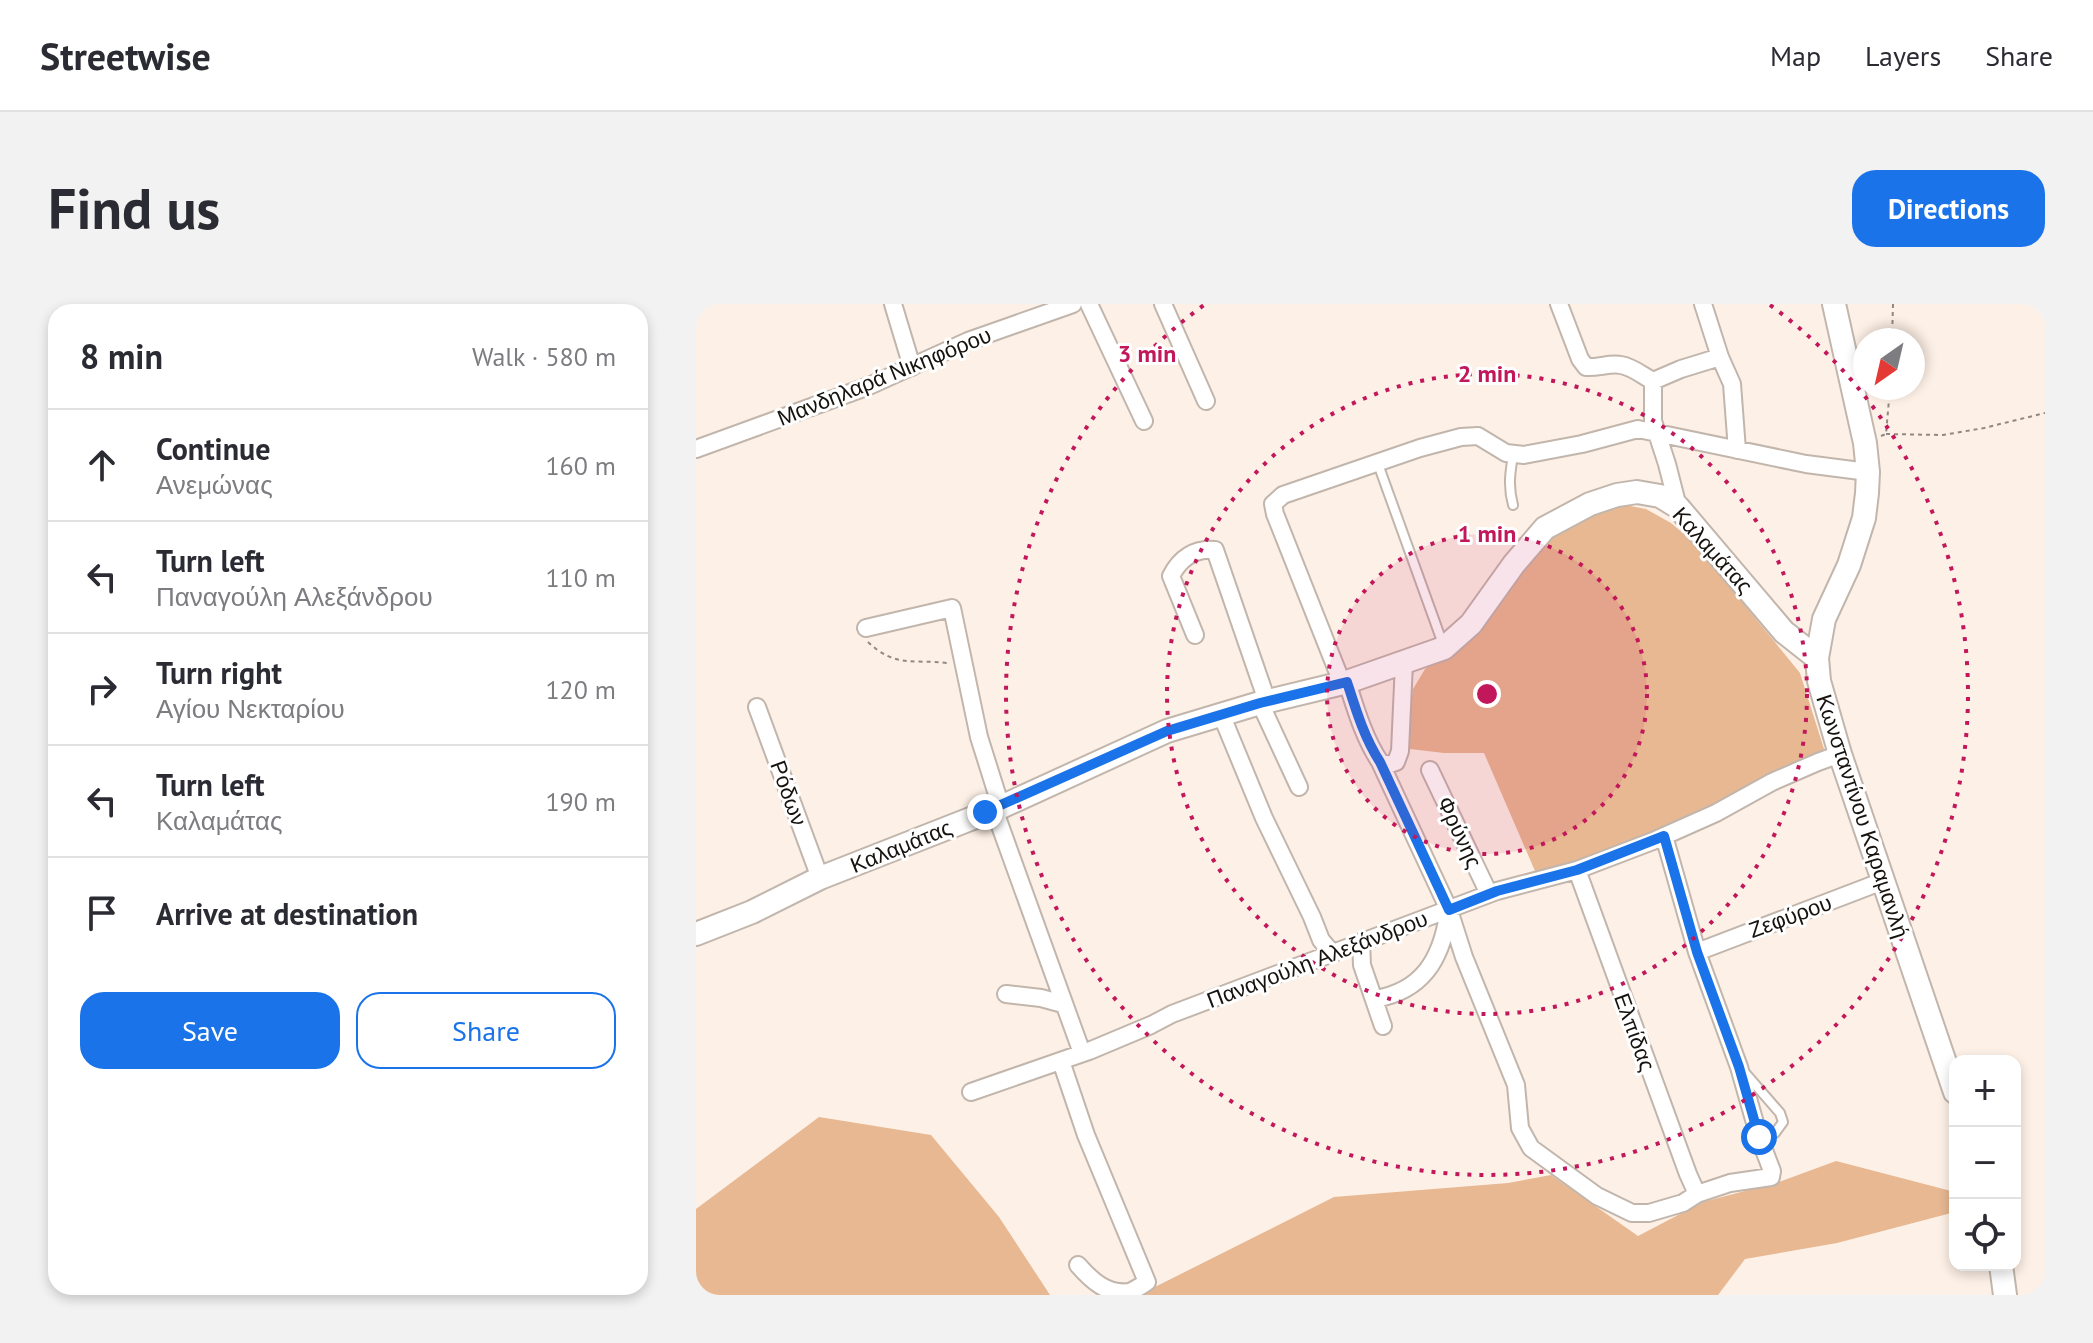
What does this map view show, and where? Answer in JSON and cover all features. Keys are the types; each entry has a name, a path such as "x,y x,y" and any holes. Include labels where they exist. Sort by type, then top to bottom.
{"street":[{"path":"893,304 912,367"},
{"name":"Μανδηλαρά Νικηφόρου","path":"696,449 869,386 968,341 1073,304"},
{"path":"1089,304 1144,421"},
{"path":"1163,304 1206,401"},
{"path":"1559,304 1586,367 1625,365 1653,381"},
{"path":"1703,304 1732,384 1737,450"},
{"name":"Κωνσταντίνου Καραμανλή","path":"1834,304 1875,439 1864,518 1849,565 1824,619 1817,658 1819,681 1840,754 1949,1074"},
{"path":"1653,381 1720,357"},
{"path":"1653,381 1652,406 1656,431 1678,507"},
{"path":"1664,836 1697,952 1739,1067 1772,1171 1771,1177 1730,1183 1697,1194 1672,1207 1649,1213 1632,1213 1597,1196 1531,1148 1520,1128 1516,1085 1464,957 1449,910 1361,724 1273,504 1283,495 1420,448 1478,436 1513,455 1582,444 1638,429 1806,464 1868,472"},
{"name":"Καλαμάτας","path":"696,934 752,912 820,878 997,808 1167,731 1264,702 1345,683 1444,648 1471,624 1514,564 1545,528 1590,504 1617,495 1637,492 1660,496 1678,507 1784,632 1817,658"},
{"path":"1195,635 1171,576 1176,566 1189,554 1203,549 1215,550 1264,702 1299,787"},
{"path":"866,628 952,608 997,808 1082,1053"},
{"path":"1380,762 1387,765 1396,762 1400,751 1404,663"},
{"name":"Ρόδων","path":"757,707 820,878"},
{"path":"1221,714 1264,818 1321,940 1332,953"},
{"name":"Παναγούλη Αλεξάνδρου","path":"971,1092 1082,1053 1172,1014 1489,894 1577,870 1664,836 1716,813 1772,782 1840,754"},
{"name":"Φρύνης","path":"1430,770 1489,894"},
{"name":"Ελπίδας","path":"1577,870 1697,1194"},
{"name":"Ζεφύρου","path":"1697,952 1883,881"},
{"path":"1375,999 1392,996 1420,979 1435,961 1445,937 1449,910"},
{"path":"1361,942 1362,965 1383,1026"},
{"path":"1006,994 1063,1004"},
{"path":"1061,1061 1086,1135 1147,1282 1129,1292 1112,1293 1092,1281 1078,1265"},
{"path":"2002,1271 2005,1295"}],"lane":[{"path":"1513,455 1509,480 1513,505"},
{"path":"1378,464 1444,648"},
{"path":"1739,1067 1780,1113 1783,1122 1775,1133 1759,1137"}],"path":[{"path":"1892,328 1893,304"},
{"path":"1886,400 1875,439 1943,435 2045,413"},
{"path":"866,628 868,643 890,658 909,663 942,662 964,666"}],"shaded area":[{"path":"1625,505 1646,509 1671,523 1690,539 1774,641 1800,673 1824,749 1660,832 1545,873 1535,871 1484,753 1410,749 1407,734 1413,689 1425,669 1466,641 1547,537 1592,514"},
{"path":"819,1117 931,1135 999,1217 1050,1295 696,1295 696,1209"},
{"path":"1836,1161 1949,1190 1949,1214 1837,1243 1745,1259 1718,1295 1139,1295 1334,1197 1508,1183 1551,1175 1638,1236 1703,1202 1779,1182"}],"route":[{"path":"985,812 1167,731 1260,703 1347,682 1372,749 1449,910 1497,891 1577,870 1664,836 1697,952 1739,1067 1759,1137"}]}
